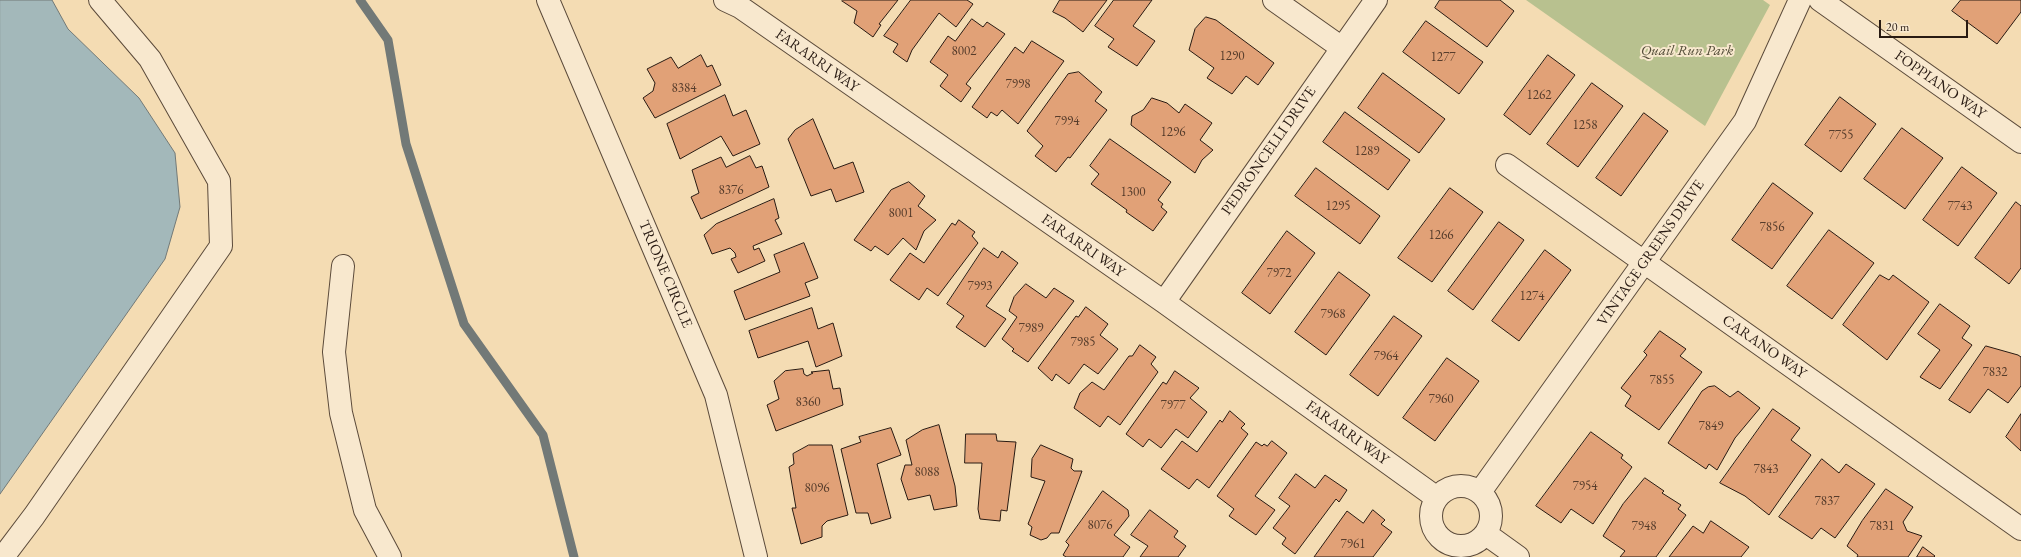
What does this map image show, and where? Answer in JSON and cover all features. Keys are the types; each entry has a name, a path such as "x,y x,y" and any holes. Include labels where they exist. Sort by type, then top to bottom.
{"street":[{"path":"3,557 34,516 221,246 219,182 150,58 100,0"},
{"name":"TRIONE CIRCLE","path":"548,0 716,395 756,557"},
{"name":"FARARRI WAY","path":"724,0 740,8 1164,302 1437,498"},
{"path":"1274,0 1342,48"},
{"name":"PEDRONCELLI DRIVE","path":"1164,302 1376,0"},
{"name":"VINTAGE GREENS DRIVE","path":"1480,492 1745,121 1800,0"},
{"name":"FOPPIANO WAY","path":"1820,0 2021,142"},
{"name":"CARANO WAY","path":"1508,165 2021,529"},
{"path":"342,266 334,352 341,413 365,510 390,557"},
{"path":"1462,486 1472,487 1480,492 1486,499 1490,508 1491,517 1486,534 1479,541 1461,546 1452,545 1439,549 1431,516 1433,506 1437,498 1448,489 1462,486"},
{"path":"1486,534 1518,557"}],"green space":[{"name":"Quail Run Park","path":"1526,0 1763,0 1770,5 1705,126"}],"shaded area":[{"path":"0,0 52,0 68,29 139,98 175,153 180,207 165,259 0,494"}],"building":[{"path":"898,0 879,24 881,25 873,37 854,23 857,11 842,1"},
{"path":"911,0 967,0 973,4 956,27 939,13 912,50 907,62 893,52 898,44 884,36"},
{"path":"1060,0 1107,0 1083,32 1065,18 1053,12"},
{"path":"1114,0 1152,0 1133,26 1155,41 1137,66 1108,47 1114,39 1095,26"},
{"path":"1440,0 1500,0 1514,11 1487,47 1435,8"},
{"path":"1961,0 2021,0 2021,12 1997,44 1952,11"},
{"path":"1206,17 1216,20 1274,63 1258,85 1246,76 1232,94 1207,78 1214,68 1189,50 1195,29"},
{"path":"972,19 983,27 987,22 1005,34 966,84 971,88 961,102 940,86 948,75 930,62 948,36 955,41"},
{"path":"1426,21 1483,62 1459,94 1403,52"},
{"path":"1032,41 1064,61 1018,124 1002,110 997,116 991,112 987,118 972,107 1015,47 1023,53"},
{"path":"701,55 707,67 712,65 721,85 655,118 643,98 653,91 655,83 647,69 671,57 678,68"},
{"path":"1548,55 1575,75 1530,135 1504,115"},
{"path":"1079,72 1102,92 1095,101 1107,110 1070,158 1068,157 1056,172 1035,156 1043,146 1027,131 1068,74"},
{"path":"1383,73 1445,119 1419,153 1358,108"},
{"path":"1592,83 1623,106 1578,167 1547,144"},
{"path":"725,95 733,116 746,110 760,144 733,156 721,136 680,159 667,124"},
{"path":"1840,97 1876,124 1841,172 1805,145"},
{"path":"1152,98 1167,103 1179,113 1185,104 1212,123 1200,140 1213,150 1202,160 1195,173 1131,125 1132,116 1143,110"},
{"path":"1345,112 1410,160 1388,190 1323,142"},
{"path":"1644,113 1668,131 1621,196 1596,178"},
{"path":"813,119 834,169 853,162 864,192 836,202 831,189 811,196 788,139 795,130"},
{"path":"1902,128 1943,158 1905,209 1864,179"},
{"path":"1110,139 1171,182 1158,200 1163,204 1161,207 1167,212 1153,231 1091,184 1099,174 1090,166"},
{"path":"750,156 756,168 762,166 769,187 701,219 691,197 699,193 692,170 721,157 726,167"},
{"path":"1962,167 1997,193 1958,246 1923,220"},
{"path":"1316,168 1380,216 1360,244 1295,196"},
{"path":"909,182 925,196 918,206 936,220 924,231 916,250 903,238 888,255 875,246 871,251 854,240 891,190"},
{"path":"1773,183 1813,213 1772,269 1732,240"},
{"path":"1450,188 1483,212 1432,282 1398,258"},
{"path":"774,199 779,218 775,220 782,234 753,246 754,250 759,248 765,261 738,273 731,259 736,257 735,253 730,248 712,254 704,235 716,224"},
{"path":"2016,202 2021,206 2021,268 2009,284 1975,258"},
{"path":"959,220 975,232 972,236 978,243 938,296 927,288 919,300 890,280 910,253 924,263 952,223 955,225"},
{"path":"1499,222 1524,240 1473,310 1448,291"},
{"path":"1829,230 1874,263 1832,319 1787,286"},
{"path":"1287,231 1315,253 1270,314 1242,293"},
{"path":"804,243 818,278 805,283 810,296 745,320 734,291 780,272 774,255"},
{"path":"984,248 998,258 1002,251 1018,263 986,306 1006,319 985,347 956,327 964,316 947,304"},
{"path":"1545,250 1571,270 1519,341 1492,321"},
{"path":"1339,272 1370,295 1326,355 1295,332"},
{"path":"1880,275 1889,280 1893,275 1929,302 1887,360 1843,325"},
{"path":"1026,284 1046,298 1054,288 1074,301 1028,362 1012,351 1014,349 1002,339 1017,317 1009,311 1014,297"},
{"path":"1940,304 1970,326 1962,338 1972,345 1940,389 1920,377 1940,350 1918,334"},
{"path":"1086,307 1108,324 1100,335 1118,349 1098,374 1084,364 1069,384 1056,374 1052,381 1038,368 1076,316 1078,317"},
{"path":"812,308 818,329 833,323 842,356 816,367 808,341 758,358 749,331"},
{"path":"1394,316 1422,336 1378,396 1350,375"},
{"path":"1660,331 1686,349 1680,356 1702,372 1659,430 1625,406 1631,396 1621,388 1647,355 1644,352"},
{"path":"1140,345 1156,357 1151,364 1158,372 1120,425 1108,416 1100,427 1074,408 1080,393 1092,382 1104,390 1129,356 1132,356"},
{"path":"1986,346 2021,357 2021,386 2008,403 1988,389 1970,413 1949,400"},
{"path":"1447,358 1479,381 1435,441 1403,418"},
{"path":"803,369 804,374 807,376 813,373 811,372 829,370 833,389 840,388 843,405 776,431 767,405 779,399 774,381 785,371"},
{"path":"1175,371 1199,388 1190,398 1207,412 1188,438 1176,429 1161,448 1149,439 1143,447 1126,434 1163,382 1166,384"},
{"path":"1715,386 1730,397 1738,391 1760,408 1735,438 1717,470 1709,464 1706,469 1668,443 1702,391 1708,387"},
{"path":"1773,409 1800,428 1791,440 1811,455 1769,515 1745,496 1720,483"},
{"path":"1230,411 1245,424 1241,428 1248,434 1209,488 1197,479 1189,489 1161,469 1182,441 1197,452 1220,420 1222,422"},
{"path":"2021,414 2021,451 2006,437"},
{"path":"939,425 955,486 957,506 934,510 930,495 908,500 901,479 905,465 912,465 906,440 922,430"},
{"path":"891,428 901,455 877,464 891,518 871,524 868,513 856,513 841,449 861,442 859,437"},
{"path":"1591,432 1623,455 1621,458 1632,467 1593,524 1571,509 1561,523 1536,506"},
{"path":"966,434 996,434 997,441 1016,442 1007,511 1001,510 1000,521 980,519 978,509 982,463 965,463"},
{"path":"1272,441 1287,453 1255,496 1275,510 1256,535 1229,516 1234,509 1217,496 1256,442 1262,446 1264,444 1267,446"},
{"path":"809,445 832,445 848,515 827,521 822,526 822,537 801,544 792,508 796,508 789,467 794,464 793,454"},
{"path":"1041,445 1073,459 1071,468 1074,471 1082,471 1059,533 1051,533 1047,538 1041,540 1030,535 1032,527 1028,524 1045,481 1031,477 1032,459"},
{"path":"1822,459 1839,473 1846,464 1875,484 1835,538 1821,528 1812,539 1779,517"},
{"path":"1296,474 1315,488 1325,475 1347,490 1339,502 1336,499 1295,554 1282,544 1286,538 1273,528 1290,506 1279,498"},
{"path":"1645,478 1664,491 1662,493 1681,505 1678,509 1686,515 1656,557 1620,557 1625,551 1603,536 1623,504"},
{"path":"1886,489 1913,507 1903,522 1907,531 1922,536 1908,557 1857,557 1858,555 1847,546 1862,521"},
{"path":"1103,491 1128,510 1129,516 1114,535 1130,547 1123,557 1066,557 1063,555 1069,545 1066,542"},
{"path":"1150,510 1178,531 1174,537 1186,546 1178,557 1140,557 1148,546 1131,535"},
{"path":"1373,510 1385,520 1381,524 1392,532 1373,557 1314,557 1347,511 1363,523"},
{"path":"1711,521 1749,547 1741,557 1669,557 1693,526 1703,533"},
{"path":"1923,547 1935,556 1917,557"}],"waterway":[{"path":"360,0 388,40 406,144 464,324 543,435 574,557"}]}
